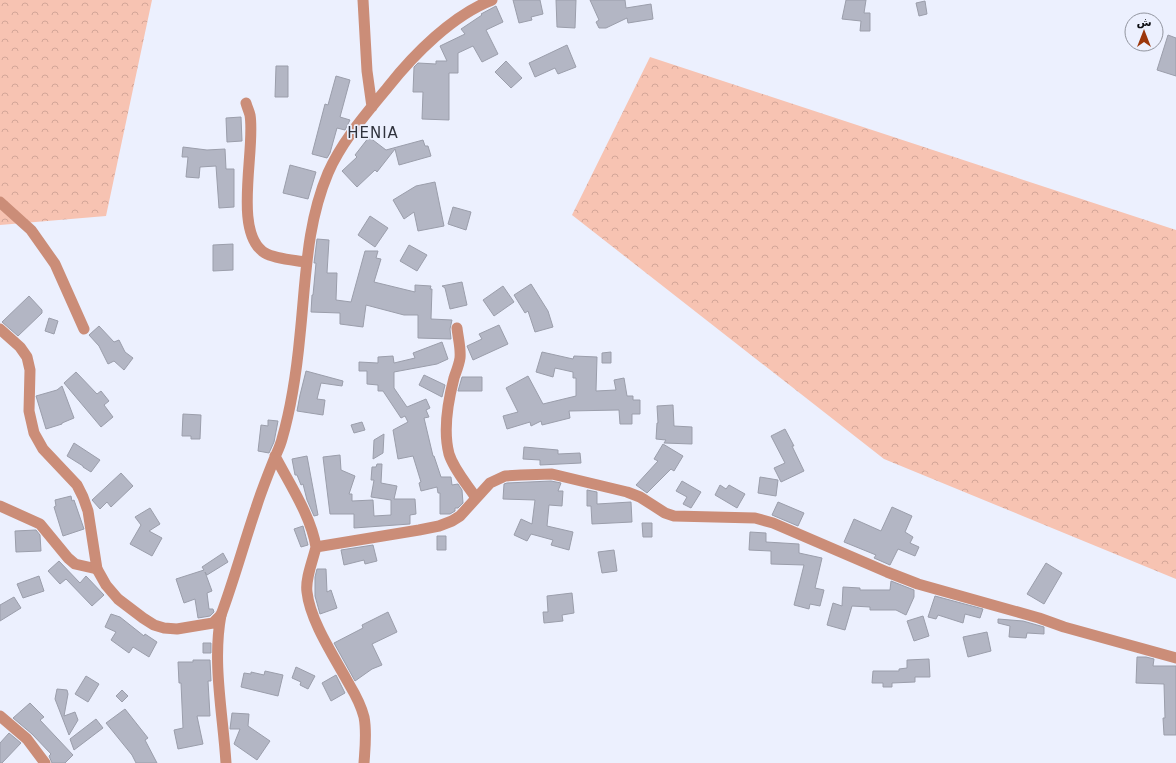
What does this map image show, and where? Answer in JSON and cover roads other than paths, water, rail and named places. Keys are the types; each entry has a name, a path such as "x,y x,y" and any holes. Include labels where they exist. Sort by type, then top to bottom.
{"street":[{"path":"364,0 367,71 372,107"},
{"path":"226,763 217,656 218,630 221,615 229,595 249,528 282,439 291,396 300,337 306,262 316,207 329,172 348,137 405,65 443,30 482,4 492,0"},
{"path":"246,104 250,115 251,130 248,221 252,238 258,248 266,254 306,262"},
{"path":"0,202 31,230 55,264 84,329"},
{"path":"457,328 461,352 453,383 446,424 447,437 449,453 453,465 476,498"},
{"path":"0,329 20,348 27,357 30,370 29,411 34,433 43,449 77,485 83,497 88,512 96,569 106,585 118,598 143,618 164,628 177,629 213,623 221,615"},
{"path":"275,456 314,535 316,547 307,592 319,630 359,702 364,717 366,730 364,763"},
{"path":"316,547 439,526 460,516 490,484 505,476 552,474 627,492 640,497 664,513 674,516 755,518 773,523 918,584 1176,658"},
{"path":"0,506 40,524 68,558 75,564 96,569"},
{"path":"0,716 27,739 45,763"}],"district":[{"name":"HENIA","path":"373,133"}]}
